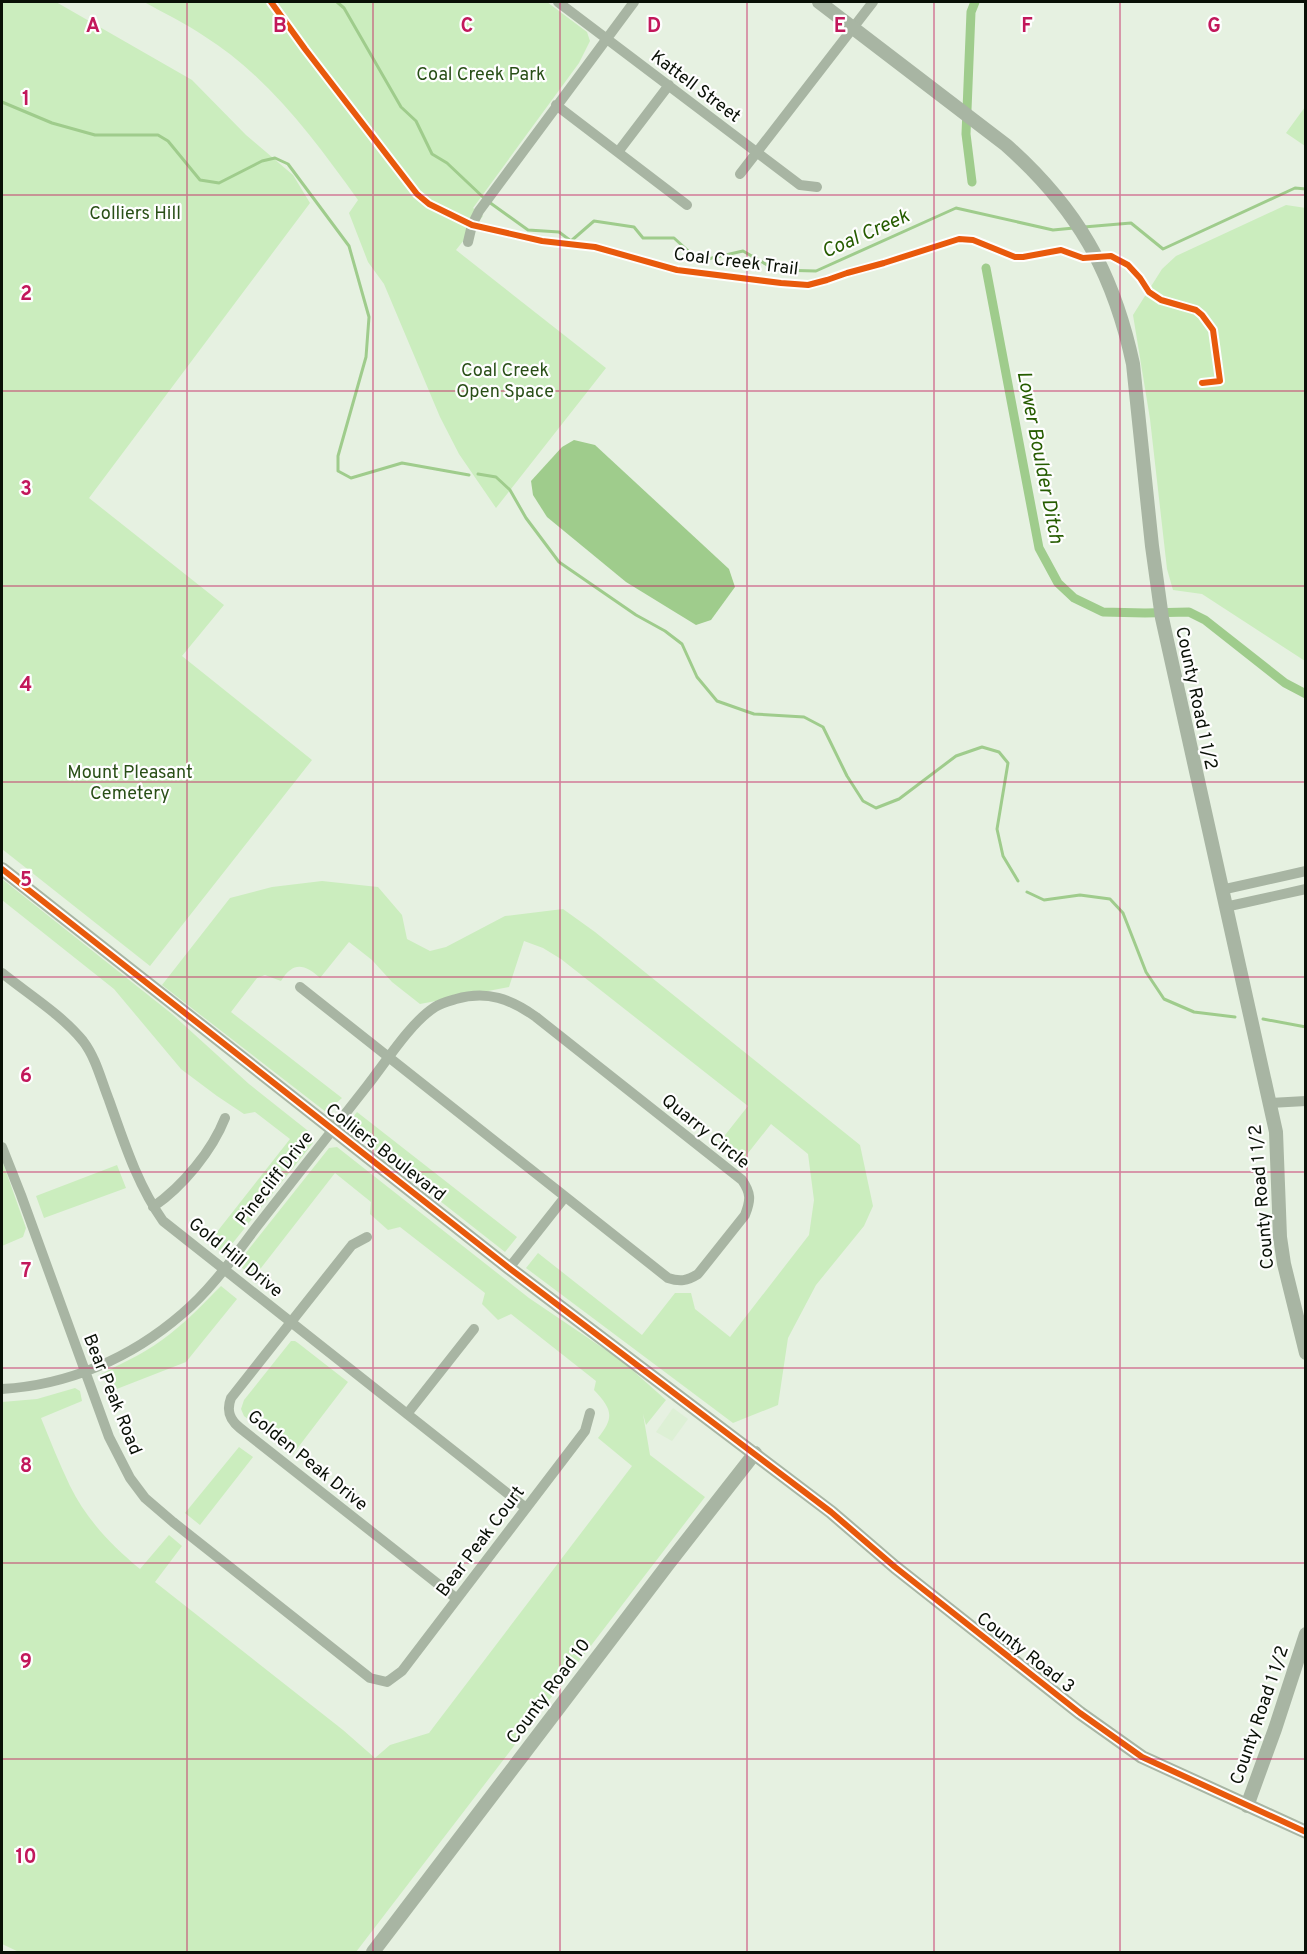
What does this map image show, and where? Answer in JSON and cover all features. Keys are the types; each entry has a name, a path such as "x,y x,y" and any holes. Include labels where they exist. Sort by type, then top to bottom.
{"street":[{"name":"Kattell Street","path":"558,2 800,185 817,187"},
{"path":"468,242 472,225 479,211 634,2"},
{"name":"County Road 1 1/2","path":"819,2 973,119 1024,161 1071,214 1102,268 1121,316 1133,364 1159,603 1276,1132 1280,1237 1305,1353"},
{"path":"740,174 873,2"},
{"path":"618,152 669,85"},
{"path":"556,105 687,205"},
{"name":"Colliers Boulevard","path":"2,869 509,1268 755,1453"},
{"path":"1221,890 1305,871"},
{"path":"1225,907 1305,889"},
{"name":"Gold Hill Drive","path":"2,974 68,1025 83,1041 94,1059 143,1191 164,1221 526,1508"},
{"path":"300,987 389,1057"},
{"name":"Quarry Circle","path":"333,1130 389,1057 415,1024 436,1006 466,996 497,996 512,1001 536,1017 733,1172 750,1191 750,1204 745,1215 698,1274 689,1280 678,1281 668,1278 389,1057"},
{"path":"1269,1103 1305,1101"},
{"path":"153,1207 180,1185 218,1136 225,1118"},
{"name":"Pinecliff Drive","path":"2,1389 45,1383 86,1372 116,1359 173,1321 211,1285 333,1130"},
{"name":"Bear Peak Road","path":"2,1147 110,1437 130,1478 145,1498 173,1522 370,1678 387,1682"},
{"path":"509,1268 565,1197"},
{"name":"Golden Peak Drive","path":"367,1237 352,1245 231,1398 228,1409 232,1421 457,1599"},
{"path":"407,1414 474,1329"},
{"name":"Bear Peak Court","path":"387,1682 402,1671 585,1431 590,1413"},
{"name":"County Road 3","path":"755,1453 831,1512 904,1574 1112,1737 1142,1757 1305,1832"},
{"name":"County Road 10","path":"373,1953 755,1453"},
{"name":"County Road 1 1/2","path":"1247,1806 1305,1634"}],"shaded area":[{"path":"574,440 595,445 729,569 735,587 711,620 696,625 626,582 547,517 533,495 531,481 562,447"},
{"path":"673,1408 688,1419 672,1441 656,1432"}],"green space":[{"path":"2,2 56,2 192,80 246,135 293,175 310,203 89,498 224,605 182,656 312,760 150,966 2,849"},
{"name":"Coal Creek Open Space","path":"144,2 547,2 587,32 590,41 579,63 473,208 483,216 456,250 606,368 496,508 459,454 440,417 384,284 368,262 349,213 358,200 289,110 249,70 197,31"},
{"path":"1305,107 1306,146 1286,133"},
{"path":"1286,205 1306,208 1305,661 1202,594 1173,590 1167,569 1150,419 1133,315 1162,269 1176,256"},
{"path":"2,879 172,1014 249,1084 312,1134 313,1143 224,1254 209,1242 290,1139 255,1112 244,1114 181,1069 114,989 2,900"},
{"path":"322,881 378,887 402,915 407,939 430,951 446,947 505,916 563,909 595,932 860,1145 873,1206 864,1226 816,1285 788,1338 778,1405 733,1423 526,1268 538,1253 642,1335 675,1293 691,1293 695,1309 730,1337 809,1235 814,1200 808,1154 771,1124 741,1162 718,1144 748,1106 561,959 543,948 524,941 509,987 420,1004 392,982 372,960 349,942 320,978 309,970 299,967 290,970 281,981 265,975 257,978 231,1012 342,1098 326,1112 162,985 230,898 272,887"},
{"path":"357,1112 517,1237 505,1252 356,1135 349,1122"},
{"path":"337,1147 529,1298 622,1361 666,1400 646,1425 643,1414 650,1455 705,1497 356,1952 19,1952 2,1944 2,1402 37,1399 75,1388 80,1391 82,1401 41,1418 70,1486 92,1521 140,1569 169,1535 182,1546 155,1582 343,1730 375,1758 390,1745 429,1733 632,1466 598,1438 607,1424 609,1413 605,1403 594,1390 596,1381 511,1314 498,1320 482,1304 485,1293 400,1227 388,1230 370,1214 371,1202 335,1173 254,1277 237,1264 329,1148"},
{"path":"2,1160 26,1228 23,1237 2,1246"},
{"path":"117,1165 126,1188 44,1218 36,1196"},
{"path":"221,1286 237,1299 186,1362 109,1392 101,1374 137,1356 177,1329"},
{"path":"291,1341 298,1343 348,1382 293,1454 244,1416 241,1409 244,1400"},
{"path":"239,1447 253,1457 200,1525 185,1513"}],"waterway":[{"name":"Coal Creek","path":"337,2 344,8 401,107 416,121 432,154 447,163 484,198"},
{"name":"Lower Boulder Ditch","path":"972,182 966,134 971,12 975,2"},
{"path":"2,102 52,123 95,135 158,135 168,141 200,180 219,183 262,161 275,158 288,164 349,246 369,317 366,357 338,456 338,471 351,478 402,463 469,475"},
{"name":"Coal Creek","path":"1084,227 1131,223 1163,249 1295,188 1306,189"},
{"name":"Coal Creek","path":"489,202 528,230 559,232 571,241 594,221 634,227 643,238 674,238 699,261 743,251 776,270 816,271 956,208 1053,230 1074,228"},
{"name":"Lower Boulder Ditch","path":"986,268 1039,548 1058,583 1074,598 1103,612 1189,612 1205,620 1285,683 1306,694"},
{"path":"478,474 496,477 510,490 526,518 559,562 682,644 697,677 717,701 754,714 804,717 823,727 847,776 863,801 876,808 899,799 956,756 982,747 999,752 1008,763 997,829 1003,856 1018,881"},
{"path":"1027,892 1044,900 1080,895 1110,899 1123,913 1146,972 1164,999 1194,1012 1235,1017"},
{"path":"1263,1019 1306,1027"}],"cycle path":[{"name":"Coal Creek Trail","path":"271,2 417,194 429,204 472,225 542,241 595,247 677,270 808,285 959,239 973,240 1015,257 1061,250 1083,258 1111,256 1128,265 1149,292 1161,300 1196,310 1213,330 1220,381 1202,383"},
{"path":"2,869 509,1268 831,1512 895,1567 1080,1713 1142,1757 1306,1832"}],"park label":[{"name":"Coal Creek Park","path":"481,74"},
{"name":"Colliers Hill","path":"135,213"},
{"name":"Mount Pleasant Cemetery","path":"130,782"}]}
